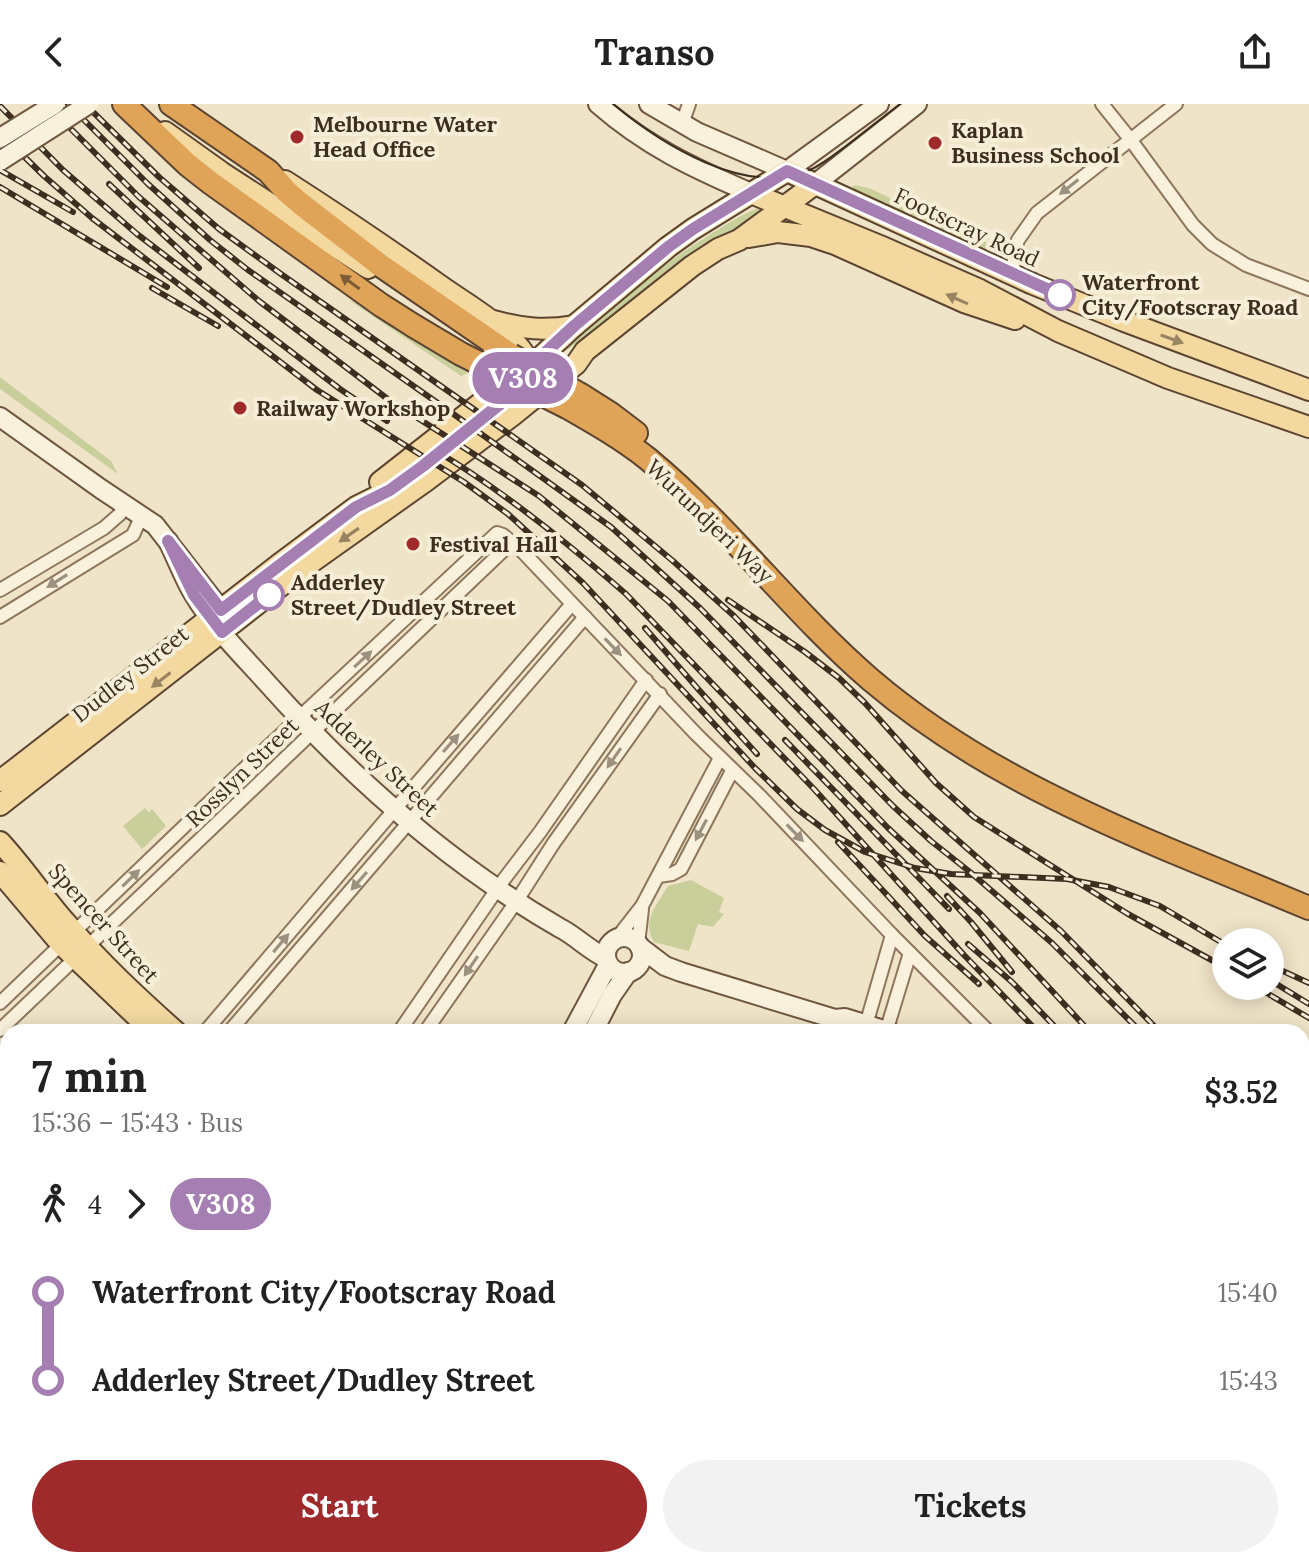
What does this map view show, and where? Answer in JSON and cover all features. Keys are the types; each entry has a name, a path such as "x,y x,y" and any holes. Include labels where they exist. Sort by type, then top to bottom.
{"highway":[{"name":"Wurundjeri Way","path":"127,104 188,165 283,236 414,326 461,354 567,407 649,460 686,493 835,648 910,710 969,751 1095,819 1309,908"},
{"name":"Wurundjeri Way","path":"171,104 268,171 287,192 380,265 511,355 611,414 660,451 842,635 917,698 976,739 1055,784 1117,813 1309,892"}],"main road":[{"name":"Wurundjeri Way","path":"127,104 221,172 488,349 510,361 531,366"},
{"path":"221,172 236,149"},
{"name":"Wurundjeri Way","path":"268,171 359,228 490,320"},
{"name":"Dudley Street","path":"0,805 356,507 390,490 500,404 531,366 574,326 680,238 787,171"},
{"name":"Footscray Road","path":"787,171 1013,275 1124,321 1309,390"},
{"name":"Dudley Street","path":"0,781 222,621 427,480 528,403 576,364 585,351 692,266 739,240 815,184"},
{"path":"751,193 980,290 1058,331 1168,378 1309,427"},
{"path":"739,240 778,232 811,236 973,306 1058,331"},
{"path":"490,320 532,329 574,326"},
{"path":"490,320 519,347 531,366 533,380 528,403"},
{"path":"356,507 376,484 486,399 495,380 488,349"},
{"path":"531,366 543,366 585,351"},
{"name":"Spencer Street","path":"0,842 8,871 74,945 135,1006 147,1024"},
{"name":"Spencer Street","path":"135,1006 163,1024"}],"street":[{"path":"0,138 55,104"},
{"path":"0,161 89,104"},
{"path":"598,104 663,152 751,193"},
{"path":"649,104 682,124 787,171 879,104"},
{"path":"682,124 689,104"},
{"path":"815,184 917,104"},
{"path":"1102,104 1193,225 1212,244 1246,265 1309,289"},
{"path":"1013,275 1018,240 1037,213 1176,104"},
{"name":"Adderley Street","path":"0,417 159,529 194,595 222,621 309,722 398,806 499,886 565,930 610,951"},
{"path":"0,590 104,528 120,514 124,504"},
{"path":"0,617 133,535 142,515"},
{"name":"Rosslyn Street","path":"0,1003 74,945 309,722 487,541 499,533 512,542 309,722 74,945 5,1024"},
{"path":"512,542 981,1024"},
{"path":"212,1024 572,604"},
{"path":"236,1024 585,617"},
{"path":"404,1024 646,680"},
{"path":"431,1024 660,694"},
{"path":"576,1024 610,951 642,906 720,758"},
{"path":"659,876 681,869 732,771"},
{"path":"597,1024 612,995 642,957 639,945 642,906"},
{"path":"867,1024 892,935"},
{"path":"610,951 631,938 665,966 835,1019 842,1024"},
{"path":"610,951 617,972 665,966"},
{"path":"889,1024 910,953"}],"green space":[{"path":"854,185 869,188 1009,253 1008,260 852,188"},
{"path":"761,207 765,208 763,216 688,258 570,348 559,351 668,263 726,225"},
{"path":"349,300 459,342 489,372 481,392 472,371 461,376"},
{"path":"0,377 111,461 118,474 0,389"},
{"path":"145,808 149,812 152,809 166,826 142,849 123,826"},
{"path":"691,880 724,898 719,912 724,914 713,927 698,924 689,951 654,942 649,927 655,907 668,886"}],"tram line":[{"path":"0,155 80,104"},
{"path":"613,104 679,150 732,172 759,177 785,177 815,168 900,104"}],"railway":[{"path":"46,104 139,197 259,301 385,397 539,496 668,601 888,828 980,913 1083,1024"},
{"path":"68,104 148,184 248,270 611,527 700,608 893,806 1052,943 1133,1024"},
{"path":"85,104 159,177 219,229 582,485 673,561 734,616 902,791 1061,931 1152,1024"},
{"path":"0,106 63,170 137,234 340,389 387,421"},
{"path":"0,133 92,218 317,390 464,482 508,514 583,583 755,768 797,809 825,830 865,852 915,868 951,874 1067,879 1109,887 1160,906 1212,937"},
{"path":"0,170 73,212"},
{"path":"109,184 199,268"},
{"path":"0,187 167,287"},
{"path":"152,288 218,326"},
{"path":"438,452 535,519 626,594 814,789 1030,1024"},
{"path":"728,600 839,678 936,783 974,817 1128,914 1212,960"},
{"path":"645,628 757,754"},
{"path":"785,740 949,909"},
{"path":"838,842 925,936 979,984"},
{"path":"947,896 1012,972"},
{"path":"968,944 1012,982 1052,1024"},
{"path":"1284,971 1309,983"},
{"path":"1284,989 1309,1004"},
{"path":"1279,1000 1309,1018"}],"bus line":[{"name":"V308","path":"269,595 222,632 194,595 168,541 221,610 356,507 390,490 423,466 500,404 531,366 668,247 787,171 1060,295"}],"place":[{"name":"Melbourne Water Head Office","path":"297,137"},
{"name":"Kaplan Business School","path":"935,143"},
{"name":"Waterfront City/Footscray Road","path":"1060,295"},
{"name":"Railway Workshop","path":"240,408"},
{"name":"Festival Hall","path":"413,544"},
{"name":"Adderley Street/Dudley Street","path":"269,595"}]}
